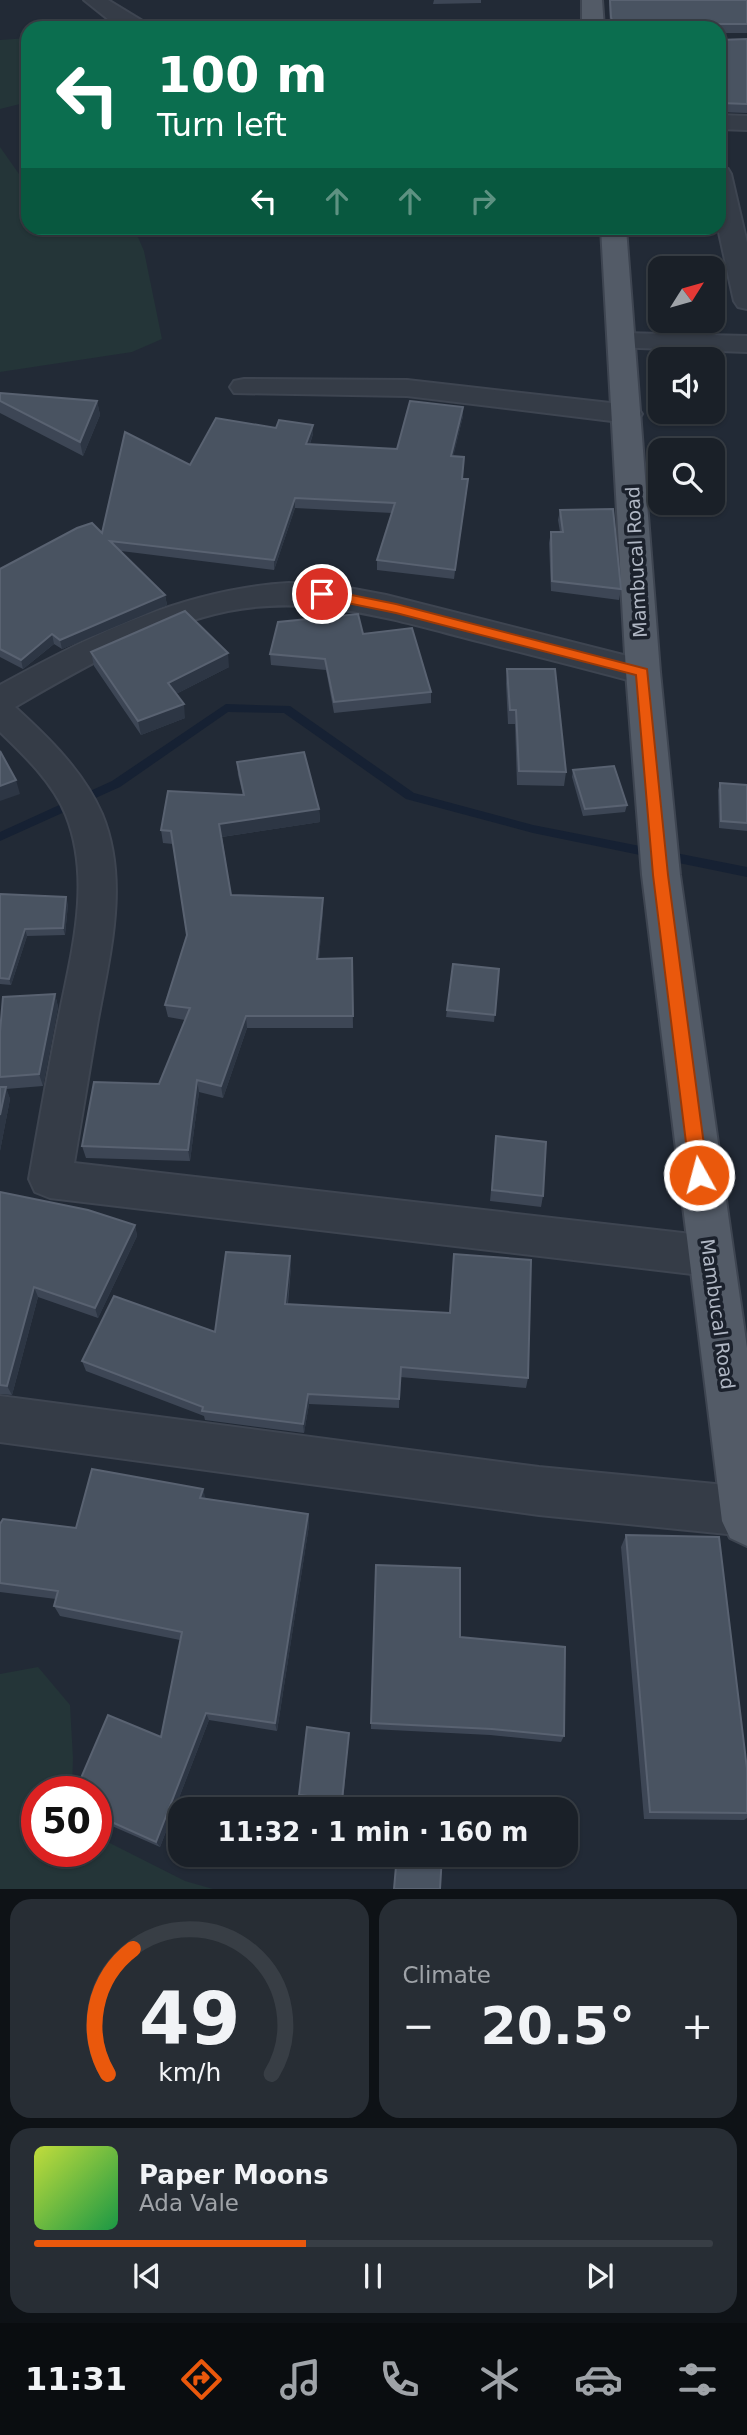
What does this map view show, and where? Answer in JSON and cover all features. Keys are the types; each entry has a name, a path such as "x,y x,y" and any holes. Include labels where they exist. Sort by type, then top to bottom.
{"main road":[{"path":"592,0 593,21"},
{"name":"Mambucal Road","path":"614,235 624,341 643,672 661,875 709,1256 747,1517"}],"street":[{"path":"94,0 124,21"},
{"path":"726,122 747,123"},
{"path":"726,206 747,301"},
{"path":"624,341 747,344"},
{"path":"244,387 407,388 628,414"},
{"path":"0,700 83,652 151,623 205,606 265,595 335,596 643,672"},
{"path":"0,712 44,754 76,801 92,839 97,883 93,940 50,1179 709,1256"},
{"path":"0,1419 747,1517"}],"shaded area":[{"path":"21,38 21,104 0,109 0,40"},
{"path":"0,147 21,174 21,235 137,235 144,251 162,339 132,352 0,372"},
{"path":"38,1667 70,1705 72,1776 21,1776 21,1867 112,1867 112,1844 185,1881 213,1889 0,1889 0,1674"}],"building":[{"path":"610,0 747,0 747,24 726,24 726,21 612,21"},
{"path":"747,39 747,104 726,103 726,40"},
{"path":"0,393 97,401 80,442 0,401"},
{"path":"410,401 463,407 451,456 464,457 462,479 468,479 455,570 377,560 395,503 295,498 274,560 110,541 165,595 60,640 52,634 21,660 0,649 0,569 77,528 92,523 102,533 125,432 190,465 216,418 276,428 279,420 313,425 306,444 397,449"},
{"path":"613,509 621,589 552,581 551,532 563,532 560,510"},
{"path":"185,611 228,653 168,683 184,704 138,721 91,652"},
{"path":"358,614 363,634 412,628 431,692 334,702 325,659 270,654 278,622"},
{"path":"507,669 555,669 566,772 519,771 516,710 510,710"},
{"path":"0,751 16,780 0,786"},
{"path":"304,752 319,809 219,824 231,895 323,898 317,959 352,958 353,1016 246,1016 221,1086 197,1080 188,1150 82,1146 94,1082 159,1084 190,1008 165,1005 187,935 171,831 161,830 168,791 244,795 237,762"},
{"path":"614,766 627,805 585,809 573,770"},
{"path":"720,783 747,785 747,823 721,821"},
{"path":"0,894 66,897 63,928 25,929 9,979 0,978"},
{"path":"453,964 499,969 495,1015 447,1010"},
{"path":"55,994 39,1074 0,1077 3,997"},
{"path":"0,1087 6,1087 0,1115"},
{"path":"496,1136 546,1142 543,1196 492,1190"},
{"path":"0,1192 88,1210 135,1225 95,1308 34,1287 7,1386 0,1385"},
{"path":"226,1252 290,1256 285,1304 450,1313 454,1254 531,1260 528,1378 401,1367 399,1399 308,1394 303,1424 202,1411 203,1407 82,1361 114,1296 215,1332"},
{"path":"92,1469 203,1489 200,1498 308,1514 275,1723 206,1713 173,1797 168,1797 168,1811 156,1842 112,1822 112,1776 82,1776 108,1715 161,1737 182,1632 54,1606 58,1591 0,1583 0,1524 3,1519 76,1528"},
{"path":"626,1535 719,1537 747,1769 747,1813 650,1812"},
{"path":"376,1565 460,1568 460,1637 565,1647 564,1736 492,1729 371,1723"},
{"path":"307,1727 349,1733 342,1797 299,1795"},
{"path":"396,1867 441,1867 440,1889 394,1889"}],"waterway":[{"path":"0,837 116,784 226,708 286,709 410,796 533,829 747,872"}],"route":[{"path":"322,594 396,609 643,672 661,875 699,1175"}]}
